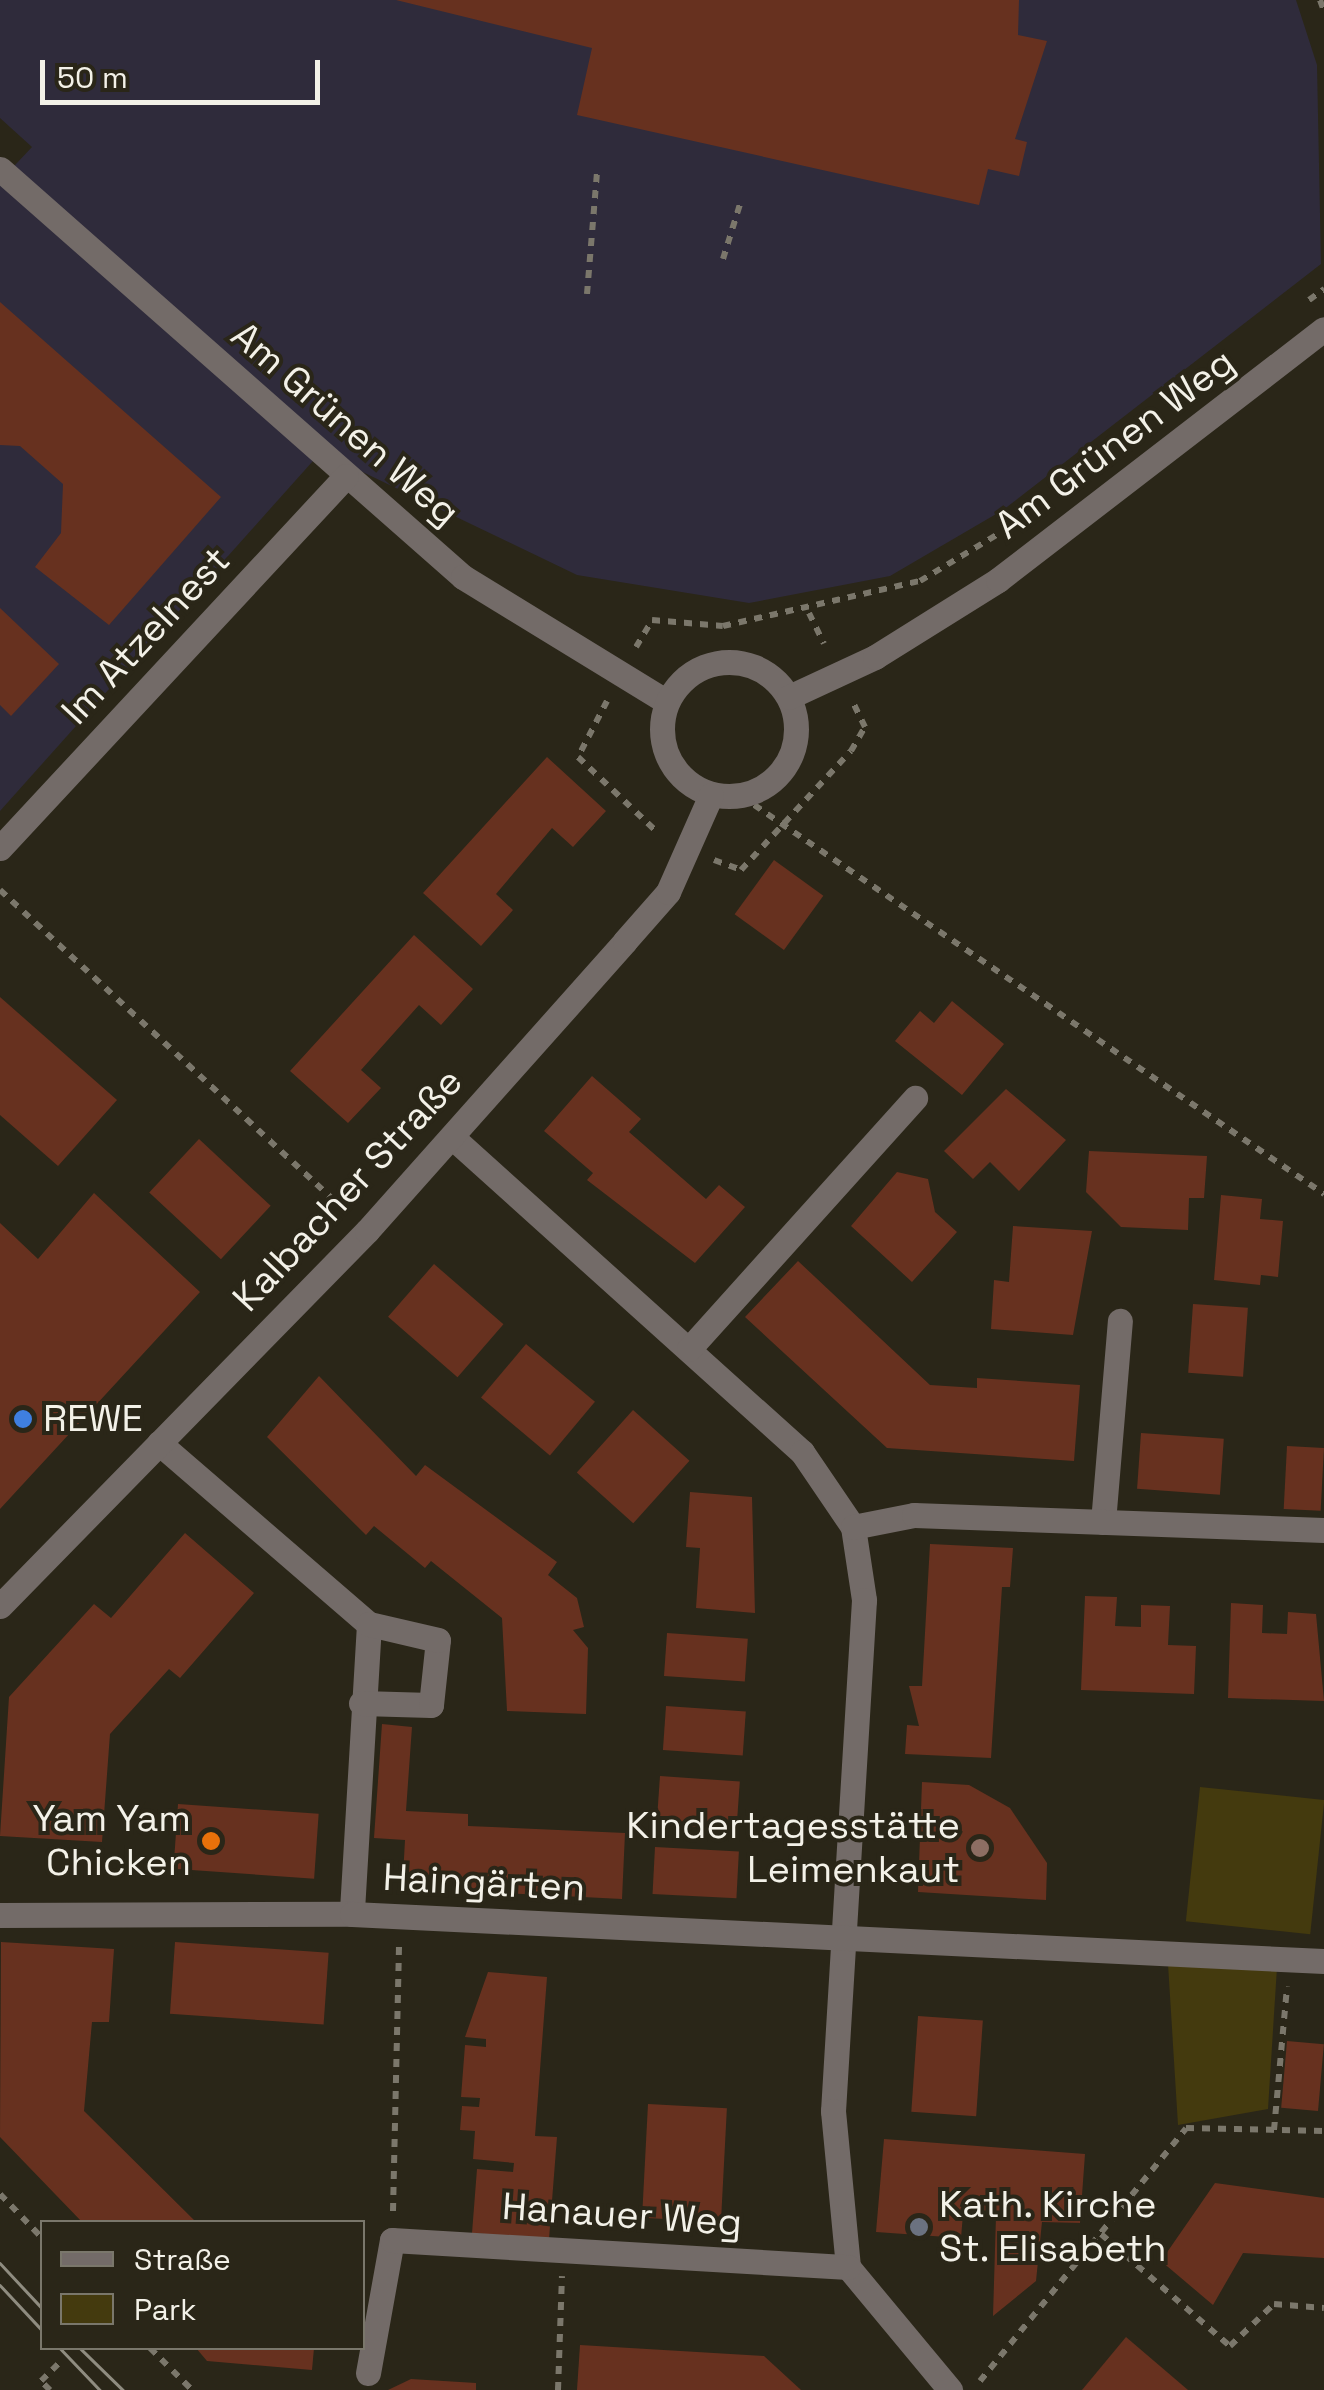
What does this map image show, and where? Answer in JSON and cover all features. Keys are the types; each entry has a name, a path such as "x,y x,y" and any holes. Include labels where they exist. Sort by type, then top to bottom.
{"street":[{"name":"Am Grünen Weg","path":"0,169 464,578 666,702"},
{"name":"Am Grünen Weg","path":"788,697 875,657 998,580 1324,328"},
{"name":"Im Atzelnest","path":"0,848 346,476"},
{"path":"726,662 758,668 788,697 790,759 742,796 711,795 674,769 661,724 666,702 695,670 726,662"},
{"name":"Kalbacher Straße","path":"0,1606 452,1138 668,892 711,795"},
{"path":"689,1349 915,1098"},
{"path":"452,1138 802,1452 853,1528 864,1600 833,2111 848,2267 950,2390"},
{"path":"1103,1522 1120,1321"},
{"path":"159,1443 369,1624 438,1640 431,1705 361,1703"},
{"path":"853,1528 914,1516 1324,1530"},
{"path":"352,1914 361,1703 369,1624"},
{"name":"Haingärten","path":"0,1914 352,1914 1324,1961"},
{"path":"368,2372 392,2240"},
{"name":"Hanauer Weg","path":"392,2240 563,2247 848,2267"}],"path":[{"path":"1320,0 1324,12"},
{"path":"587,294 598,173"},
{"path":"723,259 740,204"},
{"path":"1293,312 1324,288"},
{"path":"636,647 652,620 723,626 809,614 920,581 1031,513"},
{"path":"809,614 824,644"},
{"path":"714,860 741,870 782,824 865,727 852,700"},
{"path":"607,701 578,757 657,832"},
{"path":"742,796 1324,1194"},
{"path":"0,890 327,1195"},
{"path":"352,1914 402,1946 392,2240"},
{"path":"1274,2130 1290,1958"},
{"path":"973,2390 1186,2128 1324,2132"},
{"path":"0,2194 40,2236"},
{"path":"1101,2234 1230,2346 1274,2304 1324,2308"},
{"path":"558,2390 563,2247"},
{"path":"152,2350 192,2390"},
{"path":"50,2390 41,2381 58,2364"}],"shaded area":[{"path":"0,0 1296,0 1317,65 1321,264 1003,510 890,576 749,603 577,575 321,452 0,811 0,181 32,147 0,118"}],"green space":[{"path":"1200,1787 1324,1800 1310,1934 1186,1921"},
{"path":"1168,1964 1277,1967 1268,2109 1178,2125"}],"building":[{"path":"396,0 1019,0 1018,35 1047,41 1015,139 1027,142 1019,176 988,169 979,205 577,115 592,48"},
{"path":"0,302 221,497 109,625 35,567 61,533 63,484 20,446 0,445"},
{"path":"0,608 59,664 11,716 0,705"},
{"path":"547,757 606,811 573,847 552,828 496,894 513,910 481,946 423,893"},
{"path":"774,860 823,896 784,950 735,914"},
{"path":"414,935 473,989 441,1025 419,1005 361,1070 381,1088 348,1123 290,1071"},
{"path":"0,997 117,1100 58,1166 0,1115"},
{"path":"952,1001 1004,1044 962,1095 895,1041 920,1011 934,1023"},
{"path":"592,1076 641,1119 629,1132 706,1199 719,1185 745,1207 695,1263 587,1180 593,1173 544,1131"},
{"path":"1006,1089 1066,1140 1019,1191 990,1162 973,1179 944,1151"},
{"path":"199,1139 271,1206 221,1259 149,1192"},
{"path":"1089,1151 1207,1156 1204,1198 1189,1198 1188,1230 1121,1227 1086,1192"},
{"path":"897,1172 928,1179 935,1212 957,1232 912,1282 851,1226"},
{"path":"94,1193 200,1292 0,1509 0,1223 38,1259"},
{"path":"1221,1195 1262,1199 1260,1219 1283,1221 1278,1277 1261,1275 1260,1285 1214,1280"},
{"path":"1013,1226 1092,1231 1073,1335 991,1329 994,1280 1009,1282"},
{"path":"798,1261 930,1385 977,1388 977,1378 1080,1385 1074,1461 887,1448 745,1317"},
{"path":"434,1264 503,1324 458,1377 388,1317"},
{"path":"1193,1304 1248,1308 1243,1377 1188,1373"},
{"path":"526,1344 595,1402 550,1455 481,1398"},
{"path":"319,1376 416,1476 425,1465 557,1562 548,1575 577,1598 584,1627 573,1630 588,1648 586,1714 507,1711 502,1618 431,1561 425,1568 374,1526 366,1535 267,1437"},
{"path":"633,1410 689,1461 633,1523 577,1472"},
{"path":"1141,1433 1224,1439 1220,1495 1137,1489"},
{"path":"1287,1446 1324,1448 1321,1511 1284,1509"},
{"path":"690,1492 752,1497 755,1613 696,1608 700,1548 686,1547"},
{"path":"185,1533 254,1593 180,1678 169,1669 110,1734 102,1842 0,1836 9,1697 94,1604 111,1618"},
{"path":"930,1544 1013,1548 1010,1587 1002,1587 991,1758 905,1754 907,1725 919,1726 909,1686 922,1686"},
{"path":"1085,1596 1117,1597 1115,1626 1141,1627 1141,1605 1170,1606 1168,1645 1196,1646 1194,1694 1081,1690"},
{"path":"1231,1603 1263,1605 1262,1633 1287,1634 1288,1612 1316,1614 1324,1701 1228,1698"},
{"path":"667,1633 748,1639 745,1682 664,1676"},
{"path":"666,1706 746,1712 743,1755 663,1750"},
{"path":"382,1724 412,1727 406,1811 468,1814 468,1826 625,1833 622,1899 464,1891 465,1880 403,1876 405,1840 374,1838"},
{"path":"660,1776 740,1782 736,1829 657,1824"},
{"name":"Kindertagesstätte Leimenkaut","path":"922,1782 969,1785 1010,1808 1047,1863 1046,1900 918,1892"},
{"path":"178,1804 319,1814 314,1879 173,1869"},
{"path":"655,1847 739,1851 736,1898 653,1894"},
{"path":"1,1942 114,1949 109,2022 92,2022 84,2111 194,2220 80,2220 0,2137"},
{"path":"175,1942 329,1953 324,2025 170,2014"},
{"path":"488,1972 547,1977 535,2136 557,2137 549,2239 472,2233 477,2169 513,2172 514,2163 473,2159 475,2131 460,2130 462,2106 479,2107 480,2098 461,2097 465,2045 486,2047 486,2039 465,2037"},
{"path":"918,2016 983,2021 976,2116 911,2112"},
{"path":"1287,2041 1324,2044 1318,2111 1281,2108"},
{"path":"648,2104 727,2108 721,2222 642,2218"},
{"name":"Kath. Kirche St. Elisabeth","path":"884,2139 1085,2154 1080,2223 1042,2222 1036,2281 993,2316 996,2216 963,2214 961,2238 876,2232"},
{"path":"1215,2183 1324,2198 1324,2258 1243,2253 1213,2305 1161,2261"},
{"path":"1126,2337 1188,2390 1082,2390"},
{"path":"580,2345 764,2356 801,2390 577,2390"},
{"path":"198,2350 314,2350 312,2370 207,2361"},
{"path":"411,2379 476,2383 476,2390 388,2390"}],"tram line":[{"path":"0,2263 40,2306"},
{"path":"0,2285 40,2328"},
{"path":"62,2350 100,2390"},
{"path":"82,2350 123,2390"}],"place":[{"name":"REWE","path":"23,1419"},
{"name":"Yam Yam Chicken","path":"211,1841"},
{"name":"Kindertagesstätte Leimenkaut","path":"980,1848"},
{"name":"Kath. Kirche St. Elisabeth","path":"919,2227"}]}
